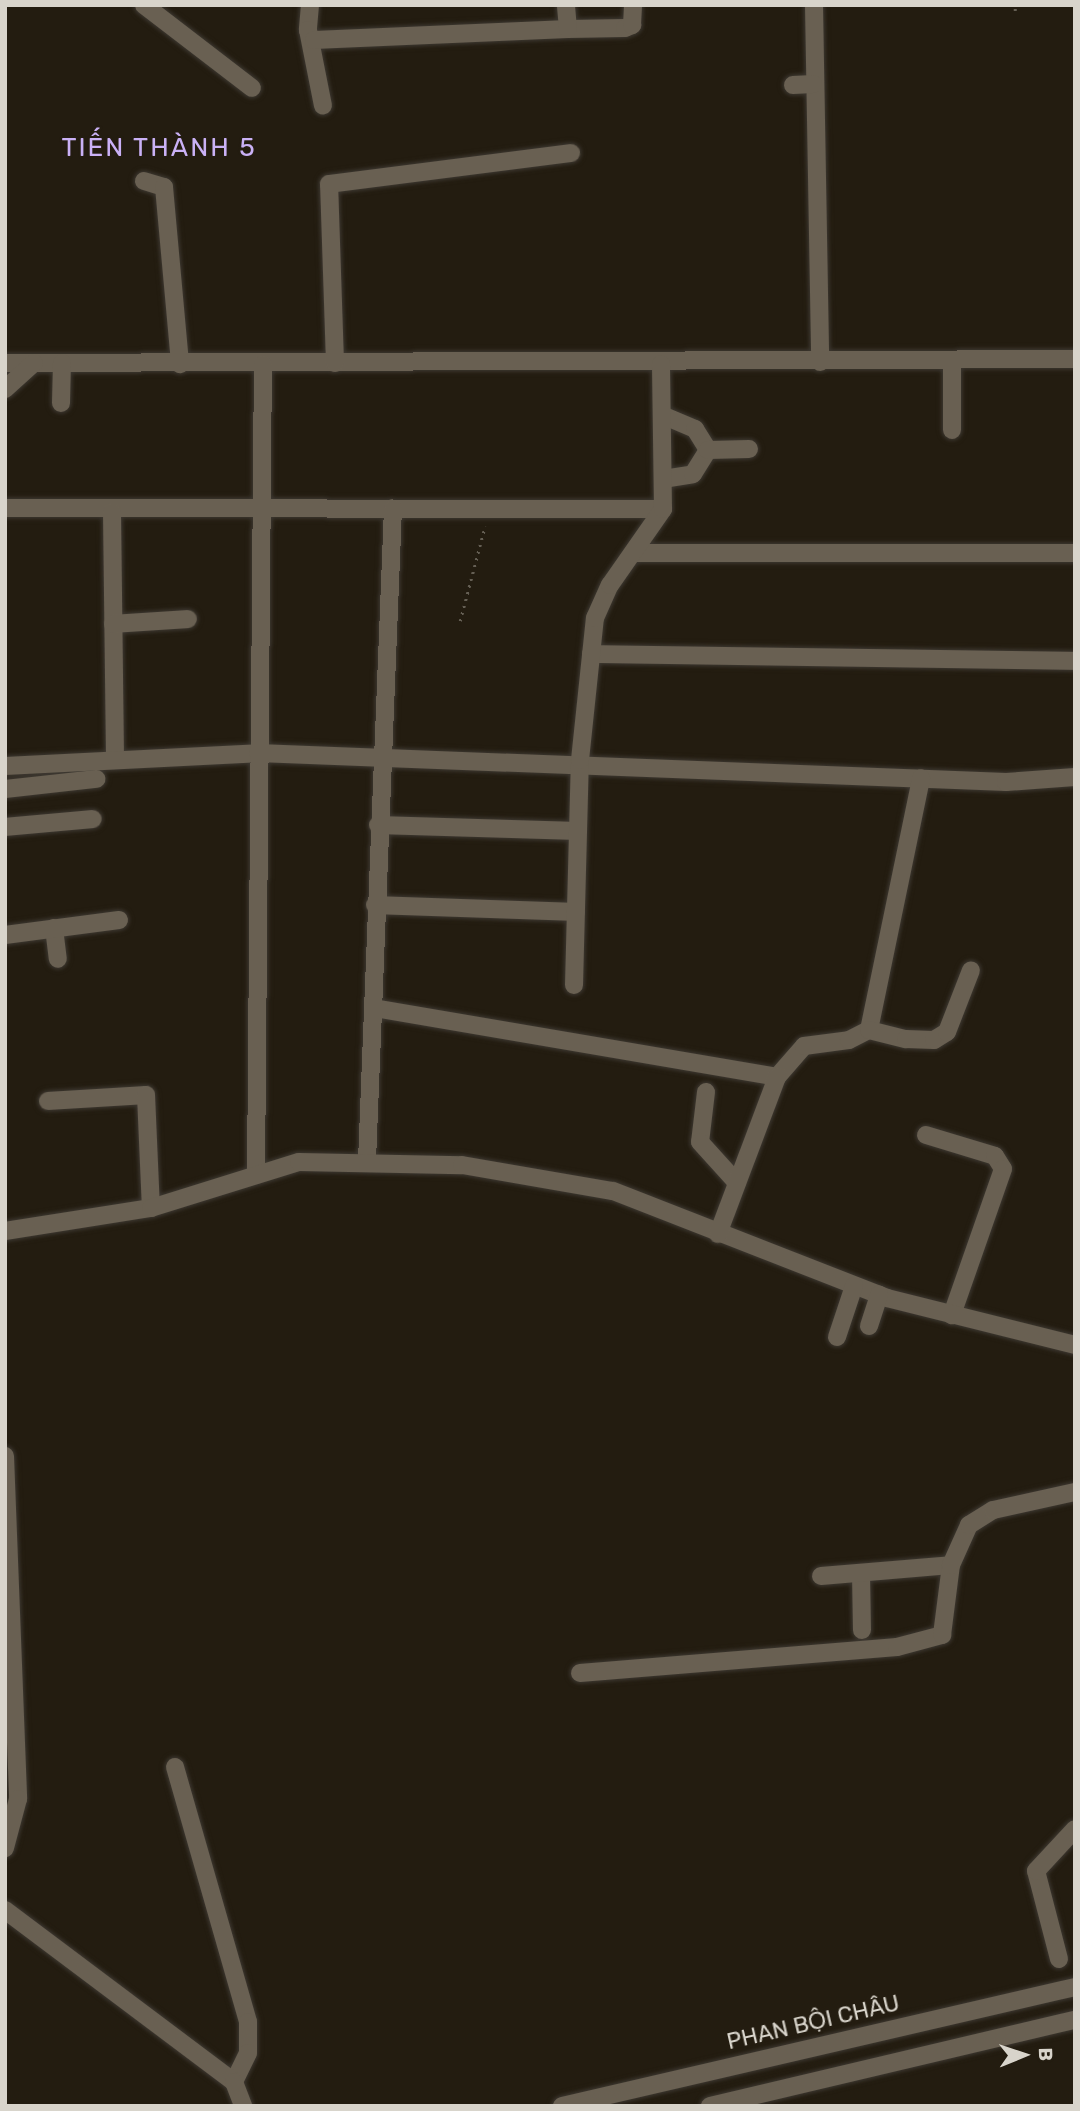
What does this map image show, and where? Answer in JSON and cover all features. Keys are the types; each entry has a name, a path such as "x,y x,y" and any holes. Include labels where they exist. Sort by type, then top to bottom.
{"street":[{"path":"145,5 252,88"},
{"path":"310,5 323,107"},
{"path":"566,5 568,29"},
{"path":"314,40 625,28 632,25 633,5"},
{"path":"814,5 813,84 820,362"},
{"path":"793,85 813,84"},
{"path":"335,363 329,184 571,153"},
{"path":"144,181 164,187 180,364"},
{"path":"5,363 661,364 1075,359"},
{"path":"952,360 952,430"},
{"path":"5,389 34,363"},
{"path":"61,403 62,363"},
{"path":"256,1175 263,364"},
{"path":"574,985 580,760 595,618 663,509 661,364"},
{"path":"662,415 695,429 708,450"},
{"path":"708,450 749,449"},
{"path":"663,480 693,474 708,450"},
{"path":"5,508 112,512 263,509 663,509"},
{"path":"367,1161 378,825 386,756 393,509"},
{"path":"112,512 115,758"},
{"path":"635,552 1075,553"},
{"path":"113,624 188,619"},
{"path":"591,654 1075,661"},
{"path":"5,766 115,758 258,753 580,760 921,778 1075,777"},
{"path":"869,1030 921,778"},
{"path":"5,789 96,779"},
{"path":"5,827 93,819"},
{"path":"378,825 578,831"},
{"path":"375,905 576,912"},
{"path":"5,935 119,920"},
{"path":"54,928 58,959"},
{"path":"719,1234 777,1077 804,1046 849,1040 869,1030 906,1039 934,1040 947,1032 971,970"},
{"path":"374,1008 777,1077"},
{"path":"706,1092 700,1142 737,1183"},
{"path":"48,1101 146,1095 151,1208"},
{"path":"926,1135 995,1156 1003,1168 952,1315"},
{"path":"5,1231 151,1208 299,1162 367,1161 462,1165 571,1181 667,1210 719,1234 879,1295 1075,1345"},
{"path":"837,1337 854,1286"},
{"path":"869,1326 879,1295"},
{"path":"5,1456 11,1750 18,1799 5,1848"},
{"path":"580,1674 923,1642 942,1635 947,1622 951,1565 969,1525 993,1510 1075,1492"},
{"path":"821,1576 951,1565"},
{"path":"861,1573 862,1630"},
{"path":"175,1768 248,2022 248,2053 234,2082"},
{"path":"1059,1959 1036,1871 1075,1829"},
{"path":"5,1910 234,2082 243,2106"},
{"path":"710,2106 1070,2021 1066,1989"},
{"name":"PHAN BỘI CHÂU","path":"562,2106 1066,1989"}],"path":[{"path":"1015,5 1015,11"},
{"path":"460,621 489,509"}],"district":[{"name":"TIẾN THÀNH 5","path":"159,148"}]}
